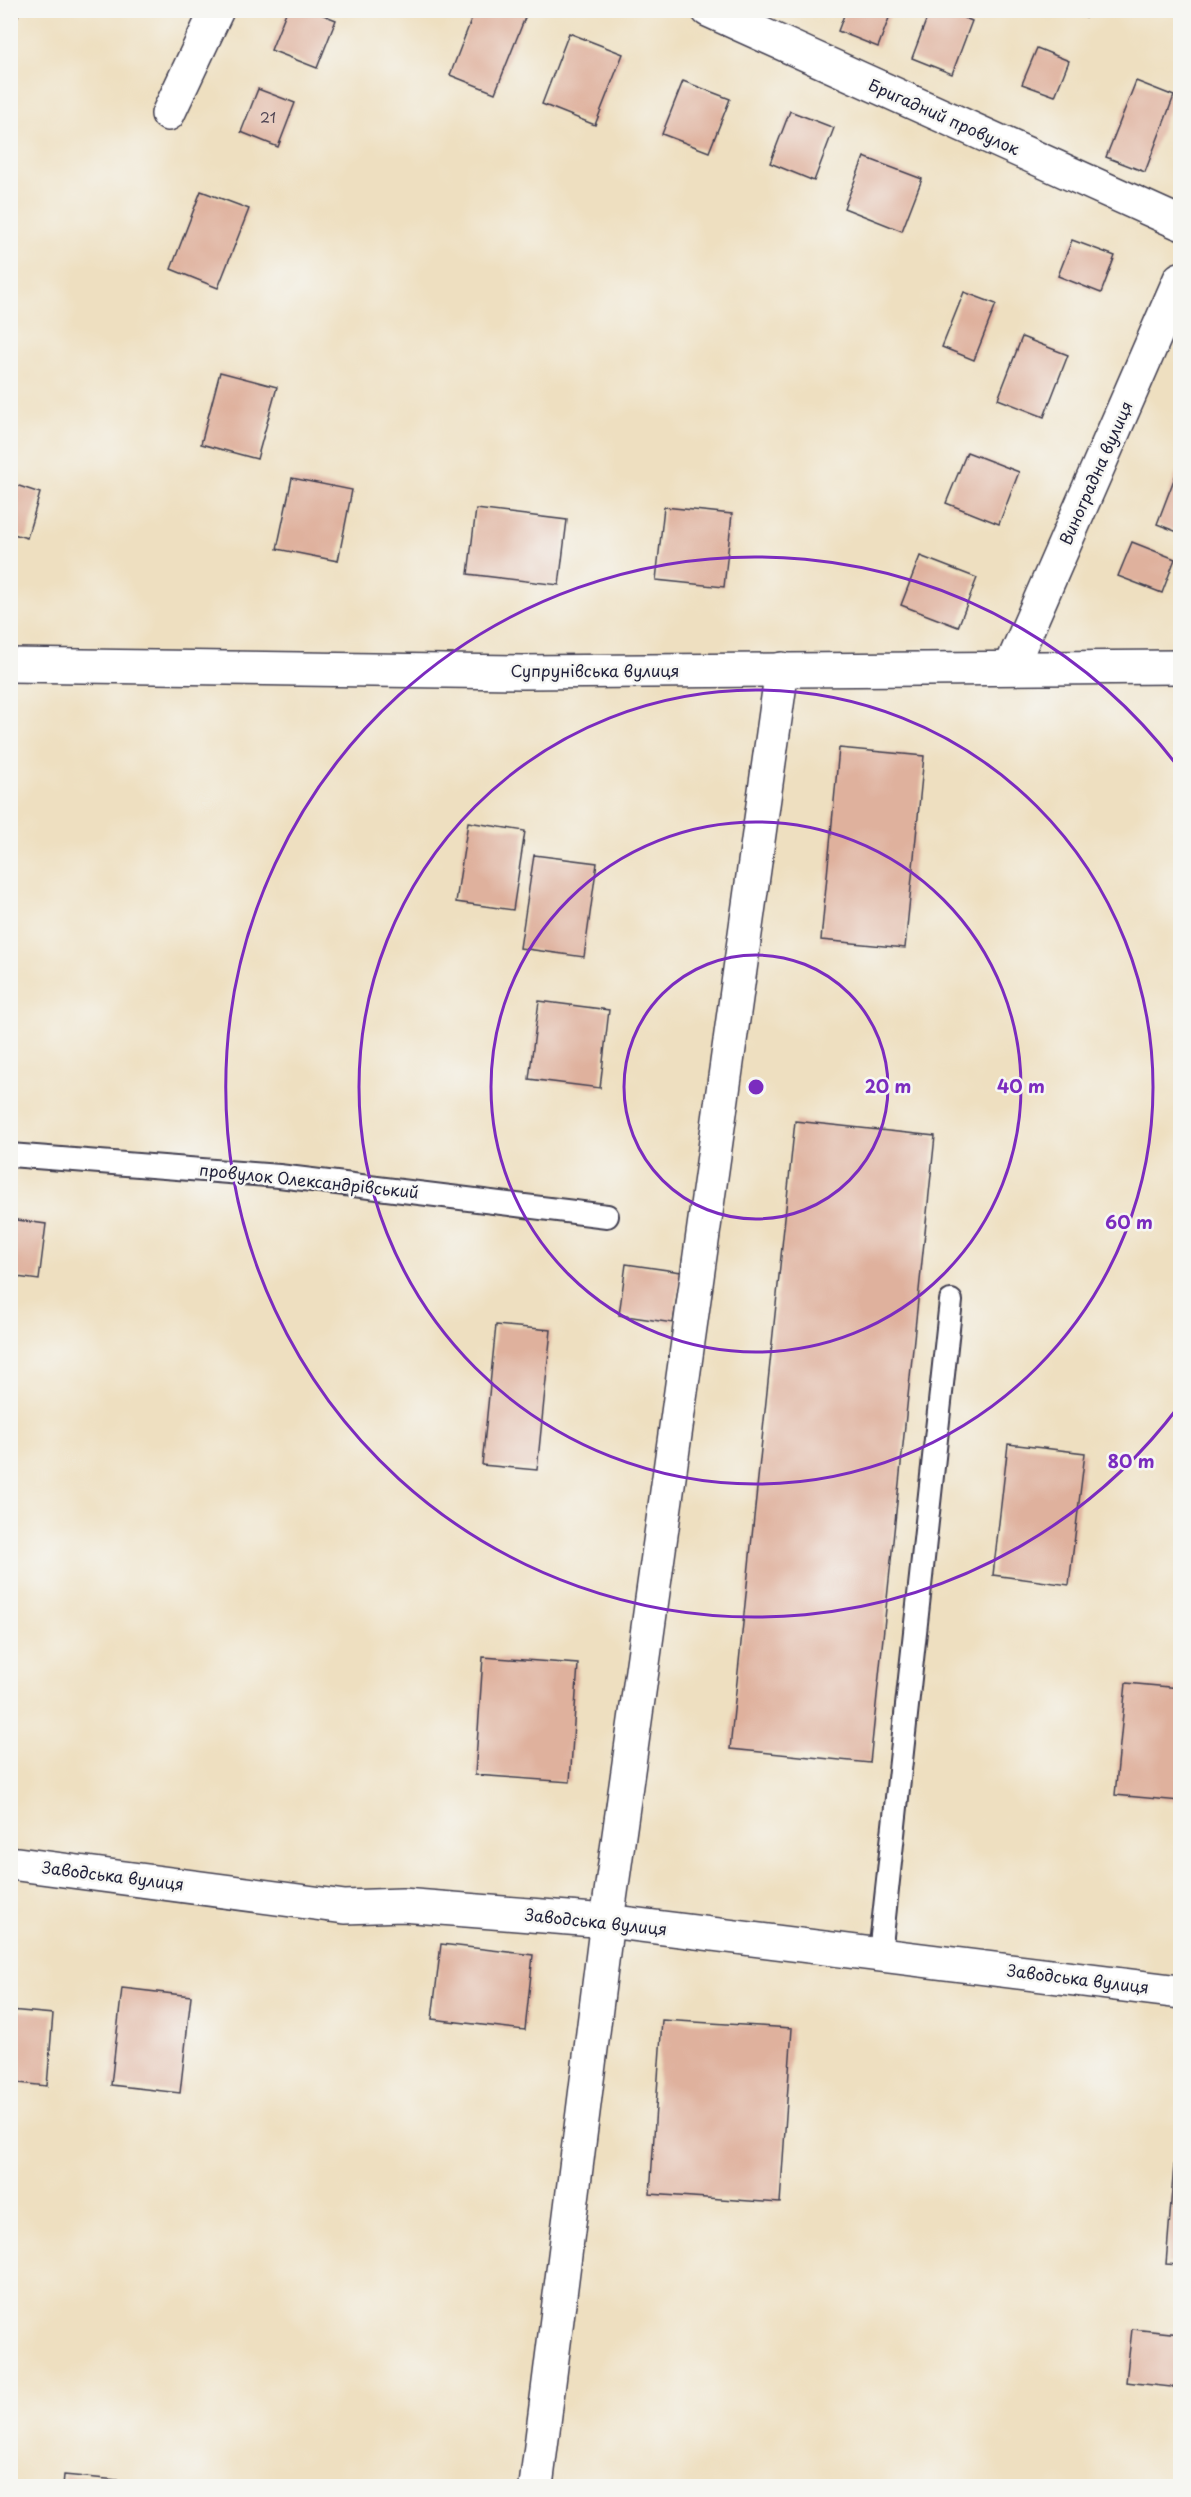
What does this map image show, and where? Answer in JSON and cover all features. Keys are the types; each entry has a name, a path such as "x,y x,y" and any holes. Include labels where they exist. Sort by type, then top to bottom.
{"street":[{"path":"168,114 217,10"},
{"name":"Бригадний провулок","path":"708,10 1180,223"},
{"name":"Виноградна вулиця","path":"1011,667 1180,279"},
{"name":"Супрунівська вулиця","path":"10,665 522,672 1180,667"},
{"path":"536,2487 607,1921 782,669"},
{"name":"Заводська вулиця","path":"10,1863 345,1906 402,1905 607,1921 1180,1992"}],"lane":[{"name":"провулок Олександрівський","path":"10,1155 279,1176 607,1216"},
{"path":"880,1954 951,1301"}],"building":[{"path":"10,10 20,10 17,18 10,15"},
{"path":"287,10 311,10 336,20 317,68 271,50"},
{"path":"475,10 528,10 495,93 450,75"},
{"path":"846,10 892,10 878,47 838,31"},
{"path":"930,10 945,10 972,21 952,74 912,58"},
{"path":"1069,10 1088,10 1086,18"},
{"path":"569,33 623,54 595,125 542,104"},
{"path":"1037,48 1069,61 1055,96 1022,84"},
{"path":"683,81 730,99 709,152 662,134"},
{"path":"1136,81 1174,96 1145,172 1106,157"},
{"path":"258,89 295,103 278,147 241,132"},
{"path":"790,111 834,128 814,181 770,163"},
{"path":"864,157 922,179 902,231 844,208"},
{"path":"201,191 249,209 218,288 171,269"},
{"path":"1072,240 1115,256 1101,293 1058,276"},
{"path":"964,292 996,304 974,360 942,347"},
{"path":"1022,337 1068,355 1044,417 998,399"},
{"path":"220,372 277,387 257,459 201,444"},
{"path":"967,452 1019,472 999,524 946,503"},
{"path":"1178,469 1180,471 1180,533 1157,524"},
{"path":"292,478 352,490 338,561 277,549"},
{"path":"10,483 40,493 27,538 10,533"},
{"path":"664,507 732,514 724,587 656,580"},
{"path":"476,509 567,520 559,585 468,574"},
{"path":"1132,542 1175,559 1162,593 1118,576"},
{"path":"920,556 977,578 958,627 901,605"},
{"path":"839,748 924,756 905,948 821,940"},
{"path":"468,822 525,831 513,910 456,902"},
{"path":"534,855 597,863 584,957 520,948"},
{"path":"539,1001 609,1010 600,1088 529,1079"},
{"path":"795,1121 935,1136 870,1763 730,1749"},
{"path":"10,1219 46,1224 39,1280 10,1276"},
{"path":"626,1264 681,1272 673,1323 619,1315"},
{"path":"496,1325 551,1330 537,1470 482,1465"},
{"path":"1008,1444 1085,1453 1069,1585 993,1575"},
{"path":"483,1657 578,1664 570,1782 475,1775"},
{"path":"1126,1683 1180,1688 1180,1801 1115,1795"},
{"path":"441,1944 533,1955 525,2030 432,2019"},
{"path":"122,1988 191,1996 180,2093 111,2085"},
{"path":"10,2010 53,2014 47,2086 10,2082"},
{"path":"662,2020 792,2028 780,2203 650,2194"},
{"path":"1174,2165 1180,2165 1180,2265 1166,2264"},
{"path":"1132,2329 1180,2334 1180,2388 1126,2382"},
{"path":"64,2475 149,2483 149,2486 63,2486"}]}
